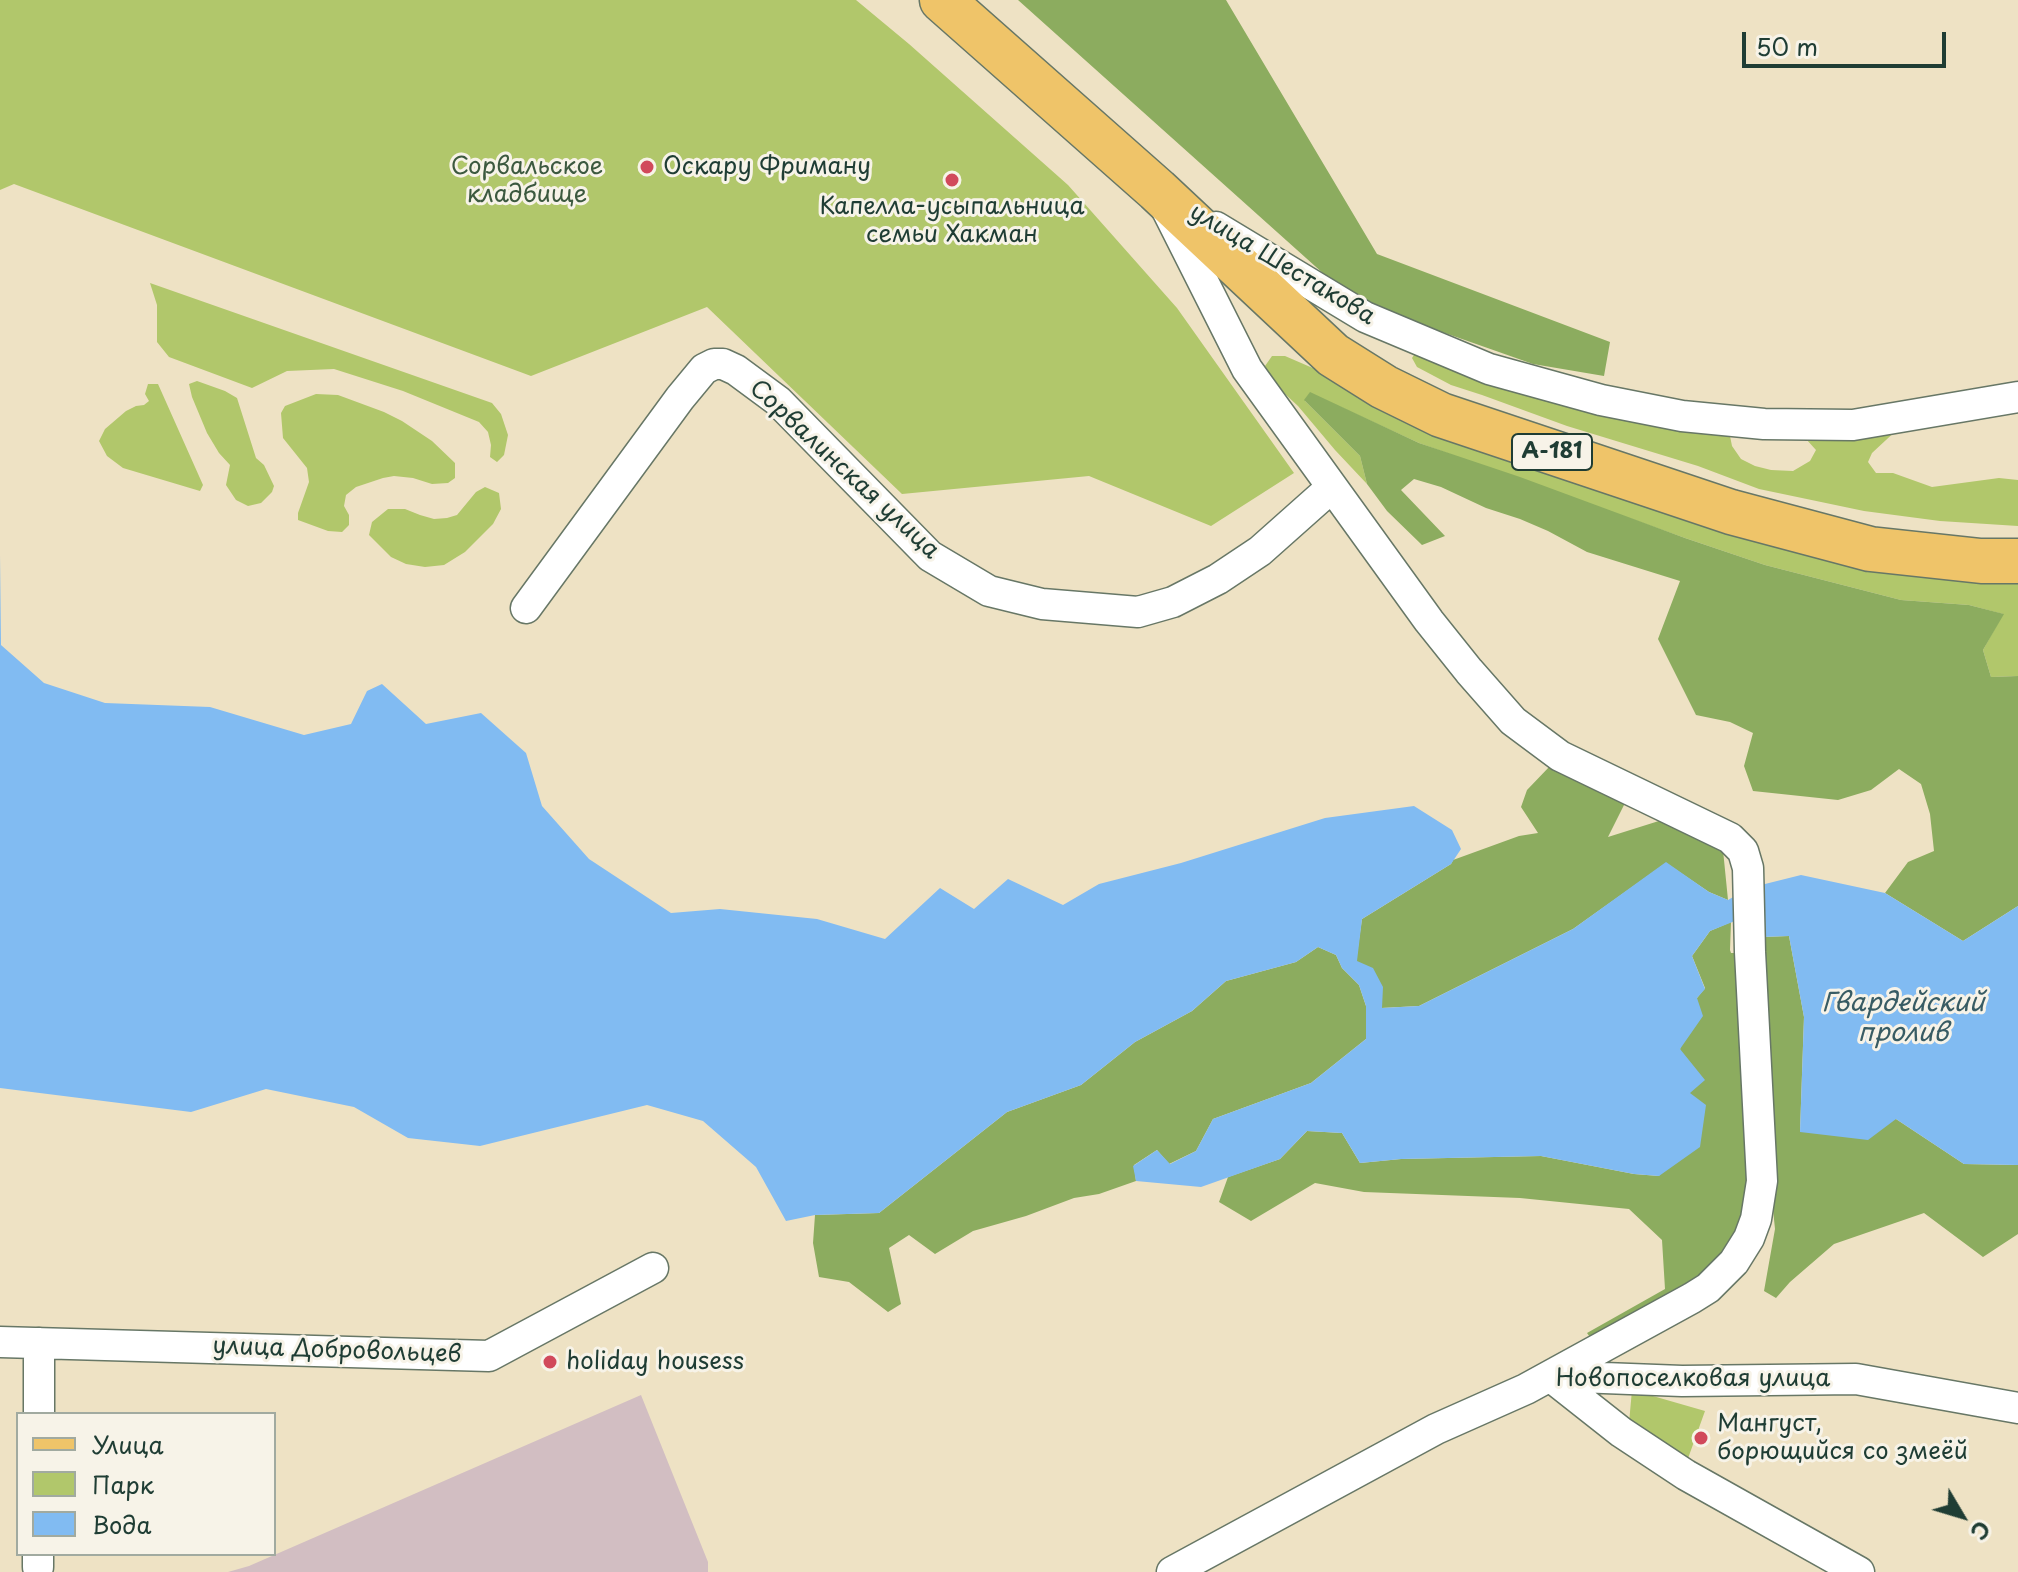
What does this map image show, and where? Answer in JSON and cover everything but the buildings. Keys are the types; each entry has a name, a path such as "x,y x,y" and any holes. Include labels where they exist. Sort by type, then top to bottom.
{"main road":[{"name":"улица Шестакова","path":"942,0 1157,190"},
{"name":"А-181","path":"1157,190 1333,355 1384,387 1441,415 1731,512 1870,549 1981,561 2018,561"}],"street":[{"name":"улица Шестакова","path":"1157,190 1365,317 1489,369 1601,400 1682,416 1764,424 1853,425 2018,397"},
{"path":"1157,190 1247,369 1429,621 1513,721 1560,756 1730,838 1743,851 1748,868 1762,1181 1756,1219 1749,1238 1734,1262 1708,1288 1550,1376 1621,1432 1686,1475 1859,1572"},
{"name":"Сорвалинская улица","path":"526,608 680,398 704,369 714,364 736,370 778,401 930,556 989,591 1042,604 1138,612 1173,602 1218,579 1260,551 1332,487"},
{"name":"улица Добровольцев","path":"0,1342 489,1356 653,1268"},
{"path":"39,1343 39,1412"},
{"name":"Новопоселковая улица","path":"1172,1572 1436,1429 1550,1376 1682,1381 1856,1379 2018,1408"}],"shaded area":[{"path":"641,1395 708,1562 708,1572 228,1572 276,1554"}],"green space":[{"name":"Сорвальское кладбище","path":"0,0 856,0 1068,185 1177,308 1294,473 1211,526 1089,476 902,494 707,307 531,376 14,184 0,190"},
{"path":"1018,0 1226,0 1377,254 1610,342 1604,376 1533,364 1354,301"},
{"path":"150,283 492,403 501,414 508,435 504,455 497,462 490,457 488,432 479,422 403,391 334,369 287,371 252,388 169,357 157,342 157,305"},
{"path":"1416,352 1737,433 1730,436 1732,446 1741,459 1771,470 1793,471 1810,461 1816,450 1806,439 1900,427 1872,453 1868,462 1876,473 1893,473 1932,487 1999,478 2018,480 2018,526 1940,521 1864,511 1759,489 1451,385 1417,367 1412,358"},
{"path":"1272,356 1285,356 1345,382 2018,577 2018,676 1991,677 1983,650 2003,614 1969,605 1901,600 1765,565 1419,443 1310,393 1305,401 1360,456 1367,484 1298,406 1271,381 1265,366"},
{"path":"197,381 237,398 256,458 264,465 274,486 261,503 248,506 236,500 226,485 230,465 207,433 192,397 189,384"},
{"path":"148,384 158,384 203,485 200,491 123,468 107,456 99,441 105,429 126,411 149,401 145,394"},
{"path":"1310,392 1419,443 1765,565 1901,600 1969,605 2004,614 1983,650 1991,677 2018,676 2018,906 1963,941 1885,893 1908,862 1934,851 1930,814 1921,784 1899,769 1871,790 1838,800 1753,791 1744,766 1753,733 1730,722 1696,715 1658,639 1680,581 1587,552 1520,519 1414,479 1401,490 1445,536 1422,545 1387,511 1367,484 1360,456 1304,400"},
{"path":"316,394 338,395 402,421 432,441 455,463 455,478 448,483 432,484 394,476 356,487 346,495 344,506 349,515 349,525 342,532 328,531 298,520 309,482 307,468 283,438 281,413 285,406"},
{"path":"485,487 499,493 501,509 493,524 465,552 444,565 425,567 406,564 391,557 369,535 372,522 388,509 405,509 434,519 447,518 457,515 476,492"},
{"path":"1550,766 1626,801 1608,837 1662,820 1723,850 1728,900 1709,892 1666,863 1573,929 1419,1006 1381,1008 1356,961 1362,919 1453,860 1519,836 1538,833 1521,807 1527,790"},
{"path":"1731,922 1731,953 1744,953 1755,1191 1739,1241 1688,1288 1592,1340 1587,1333 1665,1289 1662,1240 1629,1209 1520,1198 1364,1192 1315,1183 1251,1221 1219,1202 1228,1177 1280,1159 1307,1131 1342,1133 1360,1163 1401,1159 1541,1156 1659,1176 1689,1093 1680,1049 1697,998 1705,988 1692,956 1710,931"},
{"path":"1789,936 1804,1017 1800,1132 1896,1119 1964,1164 2018,1165 2018,1234 1983,1257 1924,1213 1834,1244 1776,1298 1764,1291 1775,1229 1770,1180 1762,937"},
{"path":"1318,947 1336,955 1342,968 1359,985 1366,1006 1366,1039 1311,1083 1213,1119 1196,1151 1169,1164 1157,1150 1134,1165 1136,1181 973,1231 935,1254 909,1235 889,1248 901,1304 888,1312 849,1282 819,1277 813,1243 815,1215 879,1213 1007,1112 1081,1085 1135,1042 1192,1011 1226,981 1296,962"},
{"path":"1632,1390 1705,1411 1686,1464 1629,1423"}],"water":[{"name":"Гвардейский пролив","path":"0,555 1,645 44,683 105,703 210,707 304,735 351,724 367,691 382,684 426,724 481,713 526,753 542,806 589,859 671,913 720,909 817,919 885,939 940,888 974,909 1008,879 1063,905 1099,884 1181,863 1325,818 1414,806 1452,830 1461,849 1451,864 1362,919 1357,961 1373,968 1383,987 1382,1008 1419,1006 1573,929 1666,862 1709,892 1728,900 1749,888 1801,875 1885,893 1963,941 2018,906 2018,1165 1964,1164 1896,1119 1868,1140 1800,1132 1804,1017 1789,936 1762,937 1750,915 1710,931 1692,956 1705,989 1697,998 1703,1016 1680,1049 1705,1080 1690,1093 1706,1105 1700,1147 1659,1176 1541,1156 1401,1159 1360,1163 1342,1133 1307,1131 1280,1159 1201,1187 1136,1181 1133,1166 1157,1150 1170,1164 1196,1151 1213,1119 1311,1083 1366,1039 1366,1006 1359,985 1342,968 1336,955 1318,947 1296,962 1226,981 1192,1011 1135,1042 1081,1085 1007,1112 879,1213 815,1215 786,1221 756,1167 703,1121 647,1105 480,1146 408,1138 354,1107 266,1089 191,1112 0,1088"}],"place":[{"name":"Оскару Фриману","path":"647,167"},
{"name":"Капелла-усыпальница семьи Хакман","path":"952,180"},
{"name":"holiday housess","path":"550,1362"},
{"name":"Мангуст, борющийся со змеёй","path":"1701,1438"}]}
